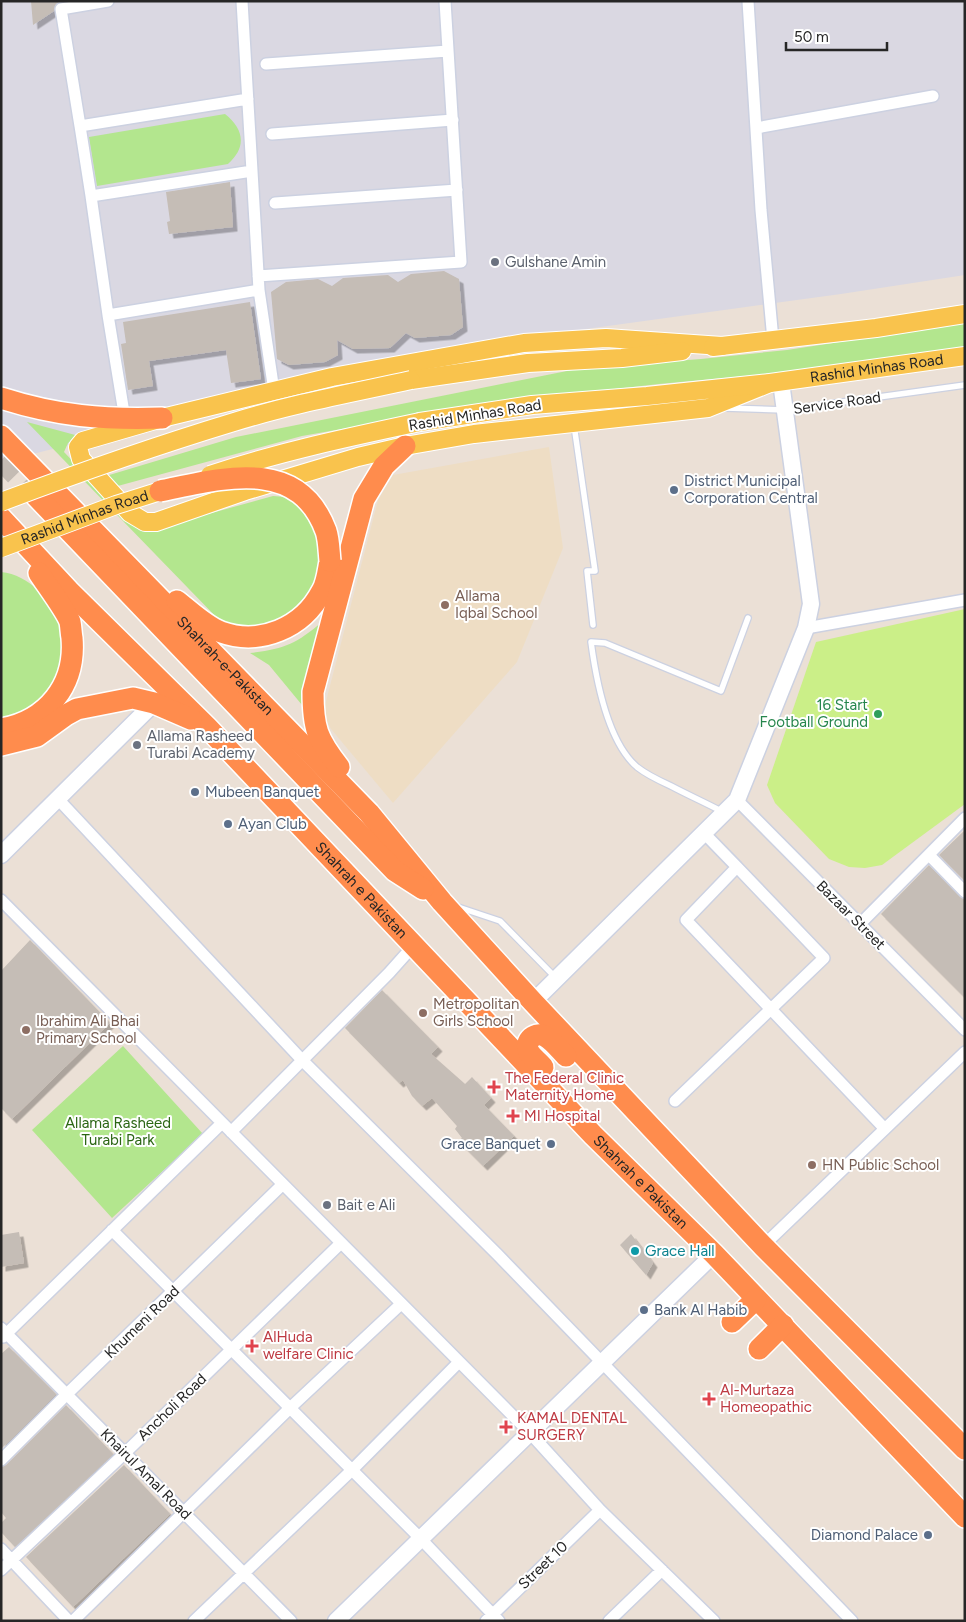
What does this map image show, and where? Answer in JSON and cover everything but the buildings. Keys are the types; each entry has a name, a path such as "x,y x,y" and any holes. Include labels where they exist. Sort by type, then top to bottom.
{"highway":[{"path":"1,398 34,408 79,417 162,418"},
{"name":"Shahrah-e-Pakistan","path":"1,436 368,813 442,902"},
{"path":"368,813 343,772 324,748 316,731 313,712 313,692 364,499 384,466 405,446"},
{"path":"111,550 220,632 242,637 264,636 287,629 311,610 323,590 330,562 327,533 316,511 299,493 278,481 251,476 225,478 160,491"},
{"path":"36,496 395,871 442,902 533,1002 763,1246 965,1449"},
{"path":"1,729 17,726 33,718 54,701 68,679 73,650 70,621 4,521"},
{"path":"4,521 69,591 207,727"},
{"path":"1,745 37,736 77,709 133,698 154,703 207,727"},
{"name":"Shahrah e Pakistan","path":"207,727 593,1135 714,1254 965,1517"},
{"path":"593,1135 581,1109 530,1052 528,1046 534,1035 539,1034 546,1037 610,1101 658,1135"},
{"path":"732,1322 756,1299"},
{"path":"759,1350 783,1325"}],"main road":[{"path":"1,502 100,465 235,422 309,402 411,380 528,363 622,358 876,328 965,314"},
{"path":"722,346 606,338 524,343 332,377 162,418 83,441 78,447 81,460 130,513 145,522 156,522 245,491 358,457 405,446 474,434 708,408 775,382"},
{"name":"Rashid Minhas Road","path":"4,547 160,491 243,464 306,447 420,422 532,405 775,382 965,356"}],"street":[{"path":"242,1 259,290 274,391"},
{"path":"258,276 461,262 445,1"},
{"path":"748,1 772,340"},
{"path":"105,2 61,9 125,419"},
{"path":"266,64 448,51"},
{"path":"756,128 933,96"},
{"path":"80,126 248,99"},
{"path":"272,134 453,120"},
{"path":"91,196 252,171"},
{"path":"275,203 457,190"},
{"path":"108,316 259,290"},
{"path":"533,1002 737,800 806,628 811,604 784,410 775,382"},
{"path":"806,628 965,600"},
{"path":"1,855 154,703"},
{"path":"58,799 302,1060 497,1254 852,1621"},
{"name":"Bazaar Street","path":"737,800 965,1030"},
{"path":"860,924 965,818"},
{"path":"674,1101 824,958 704,833"},
{"path":"929,855 965,892"},
{"path":"737,867 686,920 770,1010 885,1128"},
{"path":"1,900 530,1433 600,1510 714,1621"},
{"path":"3,1333 112,1230 302,1060 389,973 414,945"},
{"path":"763,1246 965,1052"},
{"name":"Khumeni Road","path":"1,1460 283,1184"},
{"path":"112,1230 421,1539 492,1619"},
{"name":"Ancholi Road","path":"1,1570 125,1453 341,1243"},
{"path":"336,1621 714,1254"},
{"path":"1,1549 71,1621 290,1408 402,1304"},
{"name":"Khairul Amal Road","path":"3,1333 67,1394 291,1621"},
{"path":"194,1621 352,1470 459,1362"},
{"name":"Street 10","path":"492,1619 600,1510"},
{"path":"609,1621 662,1570"}],"lane":[{"name":"Service Road","path":"708,408 784,410 965,385"},
{"path":"574,423 595,571 587,571 593,625"},
{"path":"725,813 637,767 620,746 608,716 595,672 591,642 605,642 721,691 748,618"},
{"path":"442,902 500,921 556,978"}],"shaded area":[{"path":"1,1 965,1 965,275 462,346 1,462"},
{"name":"Allama Iqbal School","path":"549,447 563,548 517,662 393,803 331,729 326,720 325,705 378,500 393,475"}],"green space":[{"path":"225,114 236,126 241,138 238,151 228,164 97,186 89,137"},
{"path":"965,323 965,350 800,371 659,384 489,403 302,436 114,487 106,476 236,437 582,368 787,350"},
{"path":"27,422 79,436 68,443 64,452 131,522 154,529 273,496 286,497 303,510 317,533 320,556 318,580 313,594 289,619 255,630 220,621"},
{"path":"1,572 11,574 30,583 52,605 64,622 60,680 27,712 1,719"},
{"name":"16 Start Football Ground","path":"965,609 965,804 882,865 865,868 849,867 829,859 775,803 767,785 816,642"},
{"path":"322,622 302,705 269,665 250,653 272,650 289,644 305,636"},
{"name":"Allama Rasheed Turabi Park","path":"123,1046 203,1134 112,1218 32,1130"}],"tunnel":[{"path":"1,460 36,496"}],"place":[{"name":"Gulshane Amin","path":"495,262"},
{"name":"District Municipal Corporation Central","path":"674,490"},
{"name":"Allama Iqbal School","path":"445,605"},
{"name":"16 Start Football Ground","path":"878,714"},
{"name":"Allama Rasheed Turabi Academy","path":"137,745"},
{"name":"Mubeen Banquet","path":"195,792"},
{"name":"Ayan Club","path":"228,824"},
{"name":"Metropolitan Girls School","path":"423,1013"},
{"name":"Ibrahim Ali Bhai Primary School","path":"26,1030"},
{"name":"The Federal Clinic Maternity Home","path":"494,1087"},
{"name":"MI Hospital","path":"513,1116"},
{"name":"Grace Banquet","path":"551,1144"},
{"name":"HN Public School","path":"812,1165"},
{"name":"Bait e Ali","path":"327,1205"},
{"name":"Grace Hall","path":"635,1251"},
{"name":"Bank Al Habib","path":"644,1310"},
{"name":"AlHuda welfare Clinic","path":"252,1346"},
{"name":"Al-Murtaza Homeopathic","path":"709,1399"},
{"name":"KAMAL DENTAL SURGERY","path":"506,1427"},
{"name":"Diamond Palace","path":"928,1535"}]}
